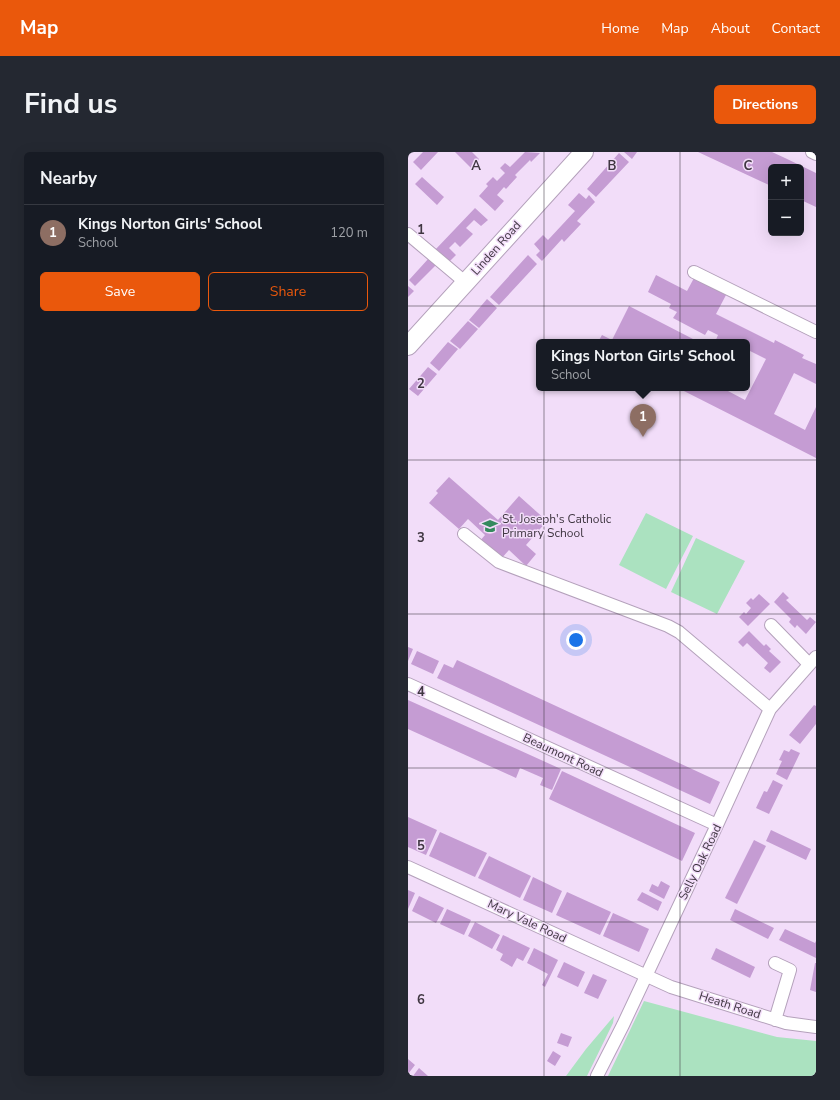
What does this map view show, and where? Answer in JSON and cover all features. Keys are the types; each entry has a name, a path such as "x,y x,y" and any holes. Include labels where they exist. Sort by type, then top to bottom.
{"highway":[{"name":"Linden Road","path":"408,346 584,152"}],"street":[{"path":"812,152 816,154"},
{"path":"408,234 465,282"},
{"path":"694,272 816,332"},
{"path":"464,534 499,562 668,626 679,632 770,709"},
{"path":"771,625 812,660"},
{"name":"Selly Oak Road","path":"597,1076 717,826 770,709 812,660"},
{"name":"Beaumont Road","path":"408,684 717,826"},
{"name":"Mary Vale Road","path":"408,867 646,975"},
{"path":"775,963 790,970 775,1020"},
{"name":"Heath Road","path":"646,975 671,987 775,1020 816,1027"}],"green space":[{"path":"646,513 693,536 666,589 619,565"},
{"path":"696,538 745,561 717,614 671,592"},
{"path":"644,1001 777,1037 816,1041 816,1076 608,1076"},
{"path":"614,1016 613,1023 587,1076 566,1076 586,1049"}],"building":[{"path":"423,152 438,152 421,170 413,162"},
{"path":"455,152 472,152 479,159 471,168"},
{"path":"525,152 540,153 531,162 530,160 515,175 517,177 506,189 504,187 497,195 504,201 495,211 479,196 488,186 486,184 493,177 497,181 505,173 500,168 505,163 510,167"},
{"path":"624,152 637,152 632,159"},
{"path":"698,152 772,152 797,164 768,164 768,185"},
{"path":"619,153 629,162 596,197 587,189"},
{"path":"804,167 816,173 816,207 804,201"},
{"path":"422,177 444,197 437,205 415,184"},
{"path":"579,193 586,199 589,195 595,202 577,221 581,224 564,242 562,239 542,261 536,255 540,251 534,244 543,235 548,240 575,211 568,205"},
{"path":"475,208 488,220 481,226 474,220 466,228 473,234 460,247 455,242 449,248 456,255 448,263 435,250"},
{"path":"528,255 537,264 499,305 490,297"},
{"path":"429,258 436,265 415,286 409,280"},
{"path":"656,275 687,291 694,278 726,295 716,314 774,343 775,340 804,355 802,358 816,364 816,384 794,373 774,414 805,430 816,407 816,458 684,391 728,391 745,400 766,359 750,351 750,339 716,339 718,335 708,330 705,335 673,318 677,312 669,308 671,304 648,292"},
{"path":"408,286 414,291 408,297"},
{"path":"487,299 497,308 479,328 469,320"},
{"path":"629,306 693,339 612,339"},
{"path":"468,321 478,329 460,349 450,341"},
{"path":"602,335 610,339 600,339"},
{"path":"448,342 458,349 439,371 430,363"},
{"path":"428,367 437,374 418,396 409,389"},
{"path":"449,477 498,520 519,496 547,521 526,545 536,554 526,566 509,550 500,560 479,542 485,535 468,519 459,529 429,503 438,493 436,491"},
{"path":"783,592 789,598 786,600 807,620 810,617 816,622 806,634 797,625 795,628 789,622 791,619 774,602"},
{"path":"759,594 770,604 748,626 739,617 744,612 746,614 751,608 746,603 751,598 753,600"},
{"path":"749,631 764,646 766,644 771,649 769,651 781,662 770,673 764,668 768,663 747,643 743,647 738,642"},
{"path":"408,647 413,649 408,661"},
{"path":"417,651 439,661 433,674 411,664"},
{"path":"457,660 720,782 710,804 437,678 444,664 453,668"},
{"path":"408,700 561,769 552,790 540,785 543,778 520,768 516,778 408,729"},
{"path":"814,705 816,706 816,724 800,744 789,735"},
{"path":"791,749 800,753 787,780 776,774 782,761 779,760 784,750 789,752"},
{"path":"562,771 695,833 682,861 549,799"},
{"path":"773,780 783,785 769,814 756,808 764,791 767,792"},
{"path":"408,817 437,830 426,855 408,847"},
{"path":"771,830 811,849 806,860 766,841"},
{"path":"440,832 487,853 475,877 429,856"},
{"path":"754,840 766,846 737,904 725,898"},
{"path":"489,856 531,876 520,898 478,878"},
{"path":"533,877 562,891 552,913 523,900"},
{"path":"661,881 670,886 664,899 649,891 652,884 658,887"},
{"path":"408,890 415,893 408,909"},
{"path":"567,892 611,912 600,935 556,915"},
{"path":"642,892 662,902 658,911 637,900"},
{"path":"419,896 444,908 436,923 412,911"},
{"path":"447,909 471,920 464,935 440,924"},
{"path":"735,909 774,928 768,939 730,920"},
{"path":"613,913 649,929 639,952 603,936"},
{"path":"475,922 500,935 492,949 468,936"},
{"path":"785,929 815,943 816,941 816,958 779,940"},
{"path":"503,935 530,948 523,961 517,958 512,967 500,960 503,954 496,950"},
{"path":"534,948 558,960 545,987 542,985 548,974 527,963"},
{"path":"716,948 755,967 750,978 711,959"},
{"path":"564,962 585,972 578,987 557,977"},
{"path":"816,963 816,992 810,990"},
{"path":"593,974 607,980 598,999 584,993"},
{"path":"561,1033 572,1037 568,1047 557,1043"},
{"path":"553,1051 561,1056 555,1066 547,1061"},
{"path":"408,1059 415,1065 408,1074"},
{"path":"419,1068 428,1076 413,1076"}],"place":[{"name":"Kings Norton Girls' School","path":"643,437"},
{"name":"St. Joseph's Catholic Primary School","path":"490,526"}]}
